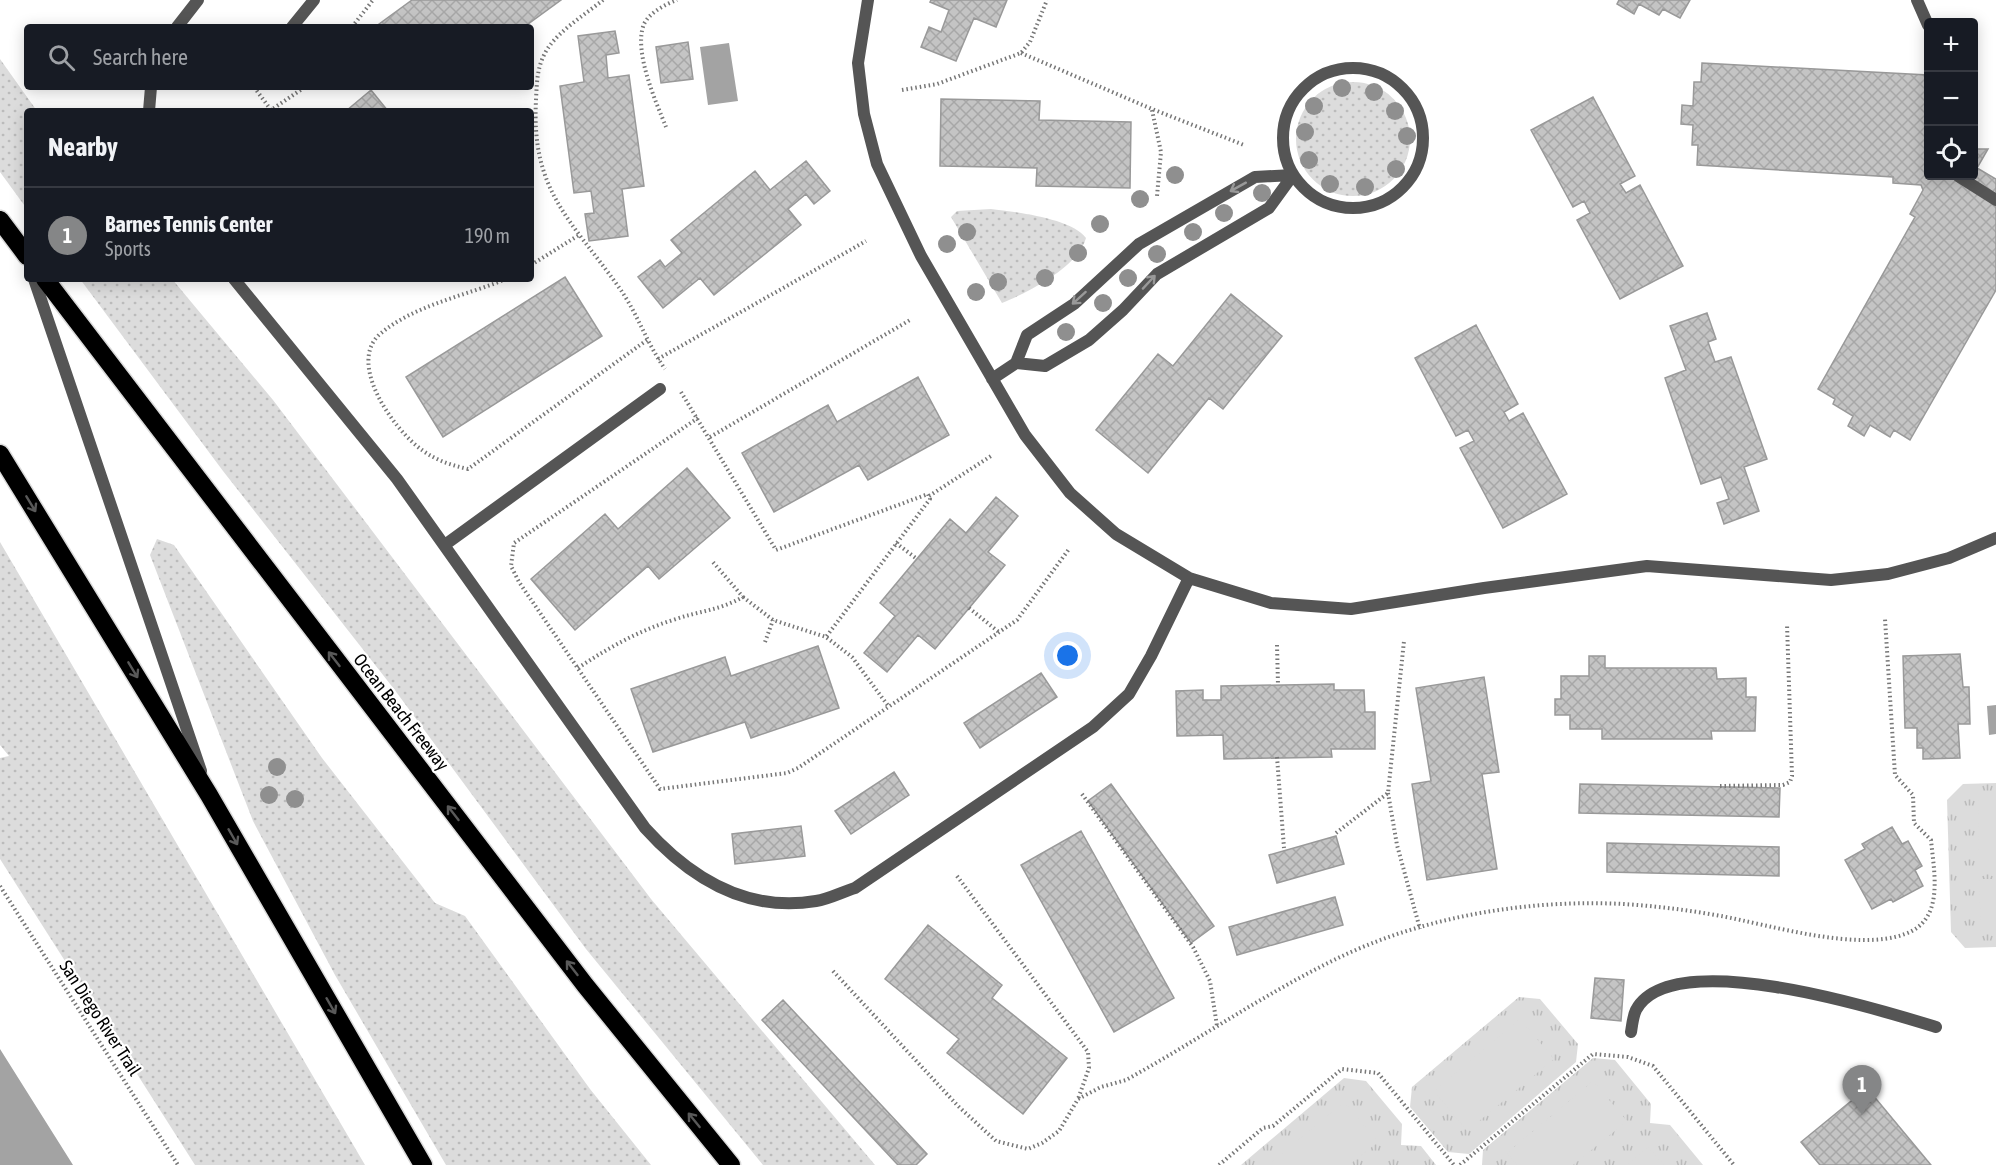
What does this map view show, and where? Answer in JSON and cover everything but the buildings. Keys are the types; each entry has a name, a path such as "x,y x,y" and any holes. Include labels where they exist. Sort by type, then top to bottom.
{"highway":[{"path":"0,220 24,252"},
{"name":"Ocean Beach Freeway","path":"47,282 571,966 731,1165"},
{"path":"0,454 209,795 423,1165"}],"lane":[{"path":"179,24 198,0"},
{"path":"294,24 314,0"},
{"path":"868,0 858,63 864,114 877,164 921,256 1025,435 1070,493 1116,534 1189,578 1271,603 1351,609 1647,566 1831,580 1888,574 1949,558 1996,538"},
{"path":"1917,0 1926,18"},
{"path":"992,380 1016,363 1027,335 1074,304 1139,244 1255,177 1293,175 1311,194 1326,203 1344,208 1362,208 1379,204 1395,195 1408,183 1418,167 1423,149 1424,130 1419,111 1410,95 1380,72 1362,67 1344,67 1325,72 1309,82 1296,95 1283,129 1283,148 1293,175"},
{"path":"149,108 151,90"},
{"path":"1016,363 1045,366 1089,339 1123,310 1157,274 1269,208 1293,175"},
{"path":"1964,180 1996,200"},
{"path":"35,282 209,795"},
{"path":"236,282 397,479 446,544 645,828 671,858 704,879 741,896 776,904 817,901 855,888 1093,727 1129,694 1151,656 1189,578"},
{"path":"446,544 660,390"},
{"path":"1631,1032 1636,1010 1650,996 1669,986 1705,982 1814,992 1936,1027"}],"path":[{"path":"354,24 373,0"},
{"path":"603,0 549,46 537,69 535,122 540,163 554,196 579,236 634,310 647,340 670,376"},
{"path":"666,127 646,70 642,44 644,24 653,13 669,1 677,0"},
{"path":"902,90 937,84 1021,53 1030,42 1047,0"},
{"path":"1021,53 1152,110 1244,145"},
{"path":"256,90 270,108"},
{"path":"274,108 301,90"},
{"path":"1152,110 1161,152 1156,196"},
{"path":"534,263 579,236"},
{"path":"658,359 866,241"},
{"path":"498,282 424,309 393,325 372,345 368,365 381,403 395,423 420,449 441,462 468,469 647,340"},
{"path":"710,437 910,320"},
{"path":"676,385 710,437 776,550 928,494 929,496 992,456"},
{"path":"698,418 514,543 511,566 519,582 660,789 787,773 798,768 1017,620 1070,549"},
{"path":"826,637 930,499 929,496"},
{"path":"896,543 917,559"},
{"path":"712,561 743,597 773,620 826,637 852,657 889,707"},
{"path":"578,668 608,648 645,629 676,618 723,608 743,597"},
{"path":"969,608 1000,633"},
{"path":"1078,1099 1101,1087 1126,1080 1334,960 1390,937 1497,911 1611,904 1674,909 1842,939 1884,938 1905,934 1921,925 1929,915 1935,896 1931,840 1914,823 1913,795 1895,775 1885,619"},
{"path":"765,642 773,620"},
{"path":"1720,786 1783,785 1790,782 1792,776 1787,624"},
{"path":"1404,641 1388,793 1397,845 1420,929"},
{"path":"1277,645 1278,685"},
{"path":"1277,757 1284,848"},
{"path":"1336,833 1388,793"},
{"path":"1082,794 1192,947 1210,981 1217,1026"},
{"path":"832,970 958,1106 996,1141 1028,1149 1042,1143 1059,1131 1078,1099 1089,1068 1088,1052 957,876"},
{"name":"San Diego River Trail","path":"0,886 178,1165"},
{"path":"1460,1165 1593,1053 1628,1057 1653,1066 1734,1165"},
{"path":"1219,1165 1263,1128 1273,1126 1342,1069 1378,1073 1454,1165"}],"green space":[{"path":"0,59 35,108 24,108 24,205 0,172"},
{"path":"1353,82 1375,87 1393,99 1405,117 1410,139 1405,161 1393,179 1375,191 1353,196 1331,191 1313,179 1301,161 1296,139 1301,117 1313,99 1331,87"},
{"path":"991,209 1028,214 1056,221 1079,231 1086,238 1081,249 1063,268 1038,285 1002,303 951,217 957,211"},
{"path":"82,282 175,282 273,400 651,899 875,1165 763,1165 586,949 394,689 223,471"},
{"path":"157,539 174,545 322,758 435,903 465,916 590,1089 651,1165 446,1165 335,975 253,821 150,555"},
{"path":"0,542 365,1165 195,1165 0,859 0,758 9,756 0,745"},
{"path":"1996,783 1996,947 1965,948 1951,932 1947,800 1963,784"},
{"path":"1978,799 1996,799 1996,851 1979,851"},
{"path":"1979,879 1996,879 1996,932 1981,932"},
{"path":"1519,997 1540,999 1578,1044 1576,1062 1469,1154 1448,1152 1410,1107 1412,1087"},
{"path":"1520,1019 1554,1059 1467,1131 1434,1091"},
{"path":"1593,1058 1615,1060 1651,1104 1650,1123 1670,1125 1703,1165 1482,1165 1483,1150"},
{"path":"1344,1078 1366,1081 1402,1124 1401,1145 1421,1146 1436,1165 1241,1165"},
{"path":"1593,1081 1627,1121 1573,1165 1517,1165 1507,1153"},
{"path":"1344,1102 1378,1142 1349,1165 1268,1165"},
{"path":"1648,1147 1664,1165 1627,1165"}],"shaded area":[{"path":"729,43 738,101 708,105 700,47"},
{"path":"1996,705 1996,734 1989,735 1987,706"},
{"path":"0,1049 73,1165 0,1165"}],"place":[{"name":"Barnes Tennis Center","path":"1862,1115"}]}
